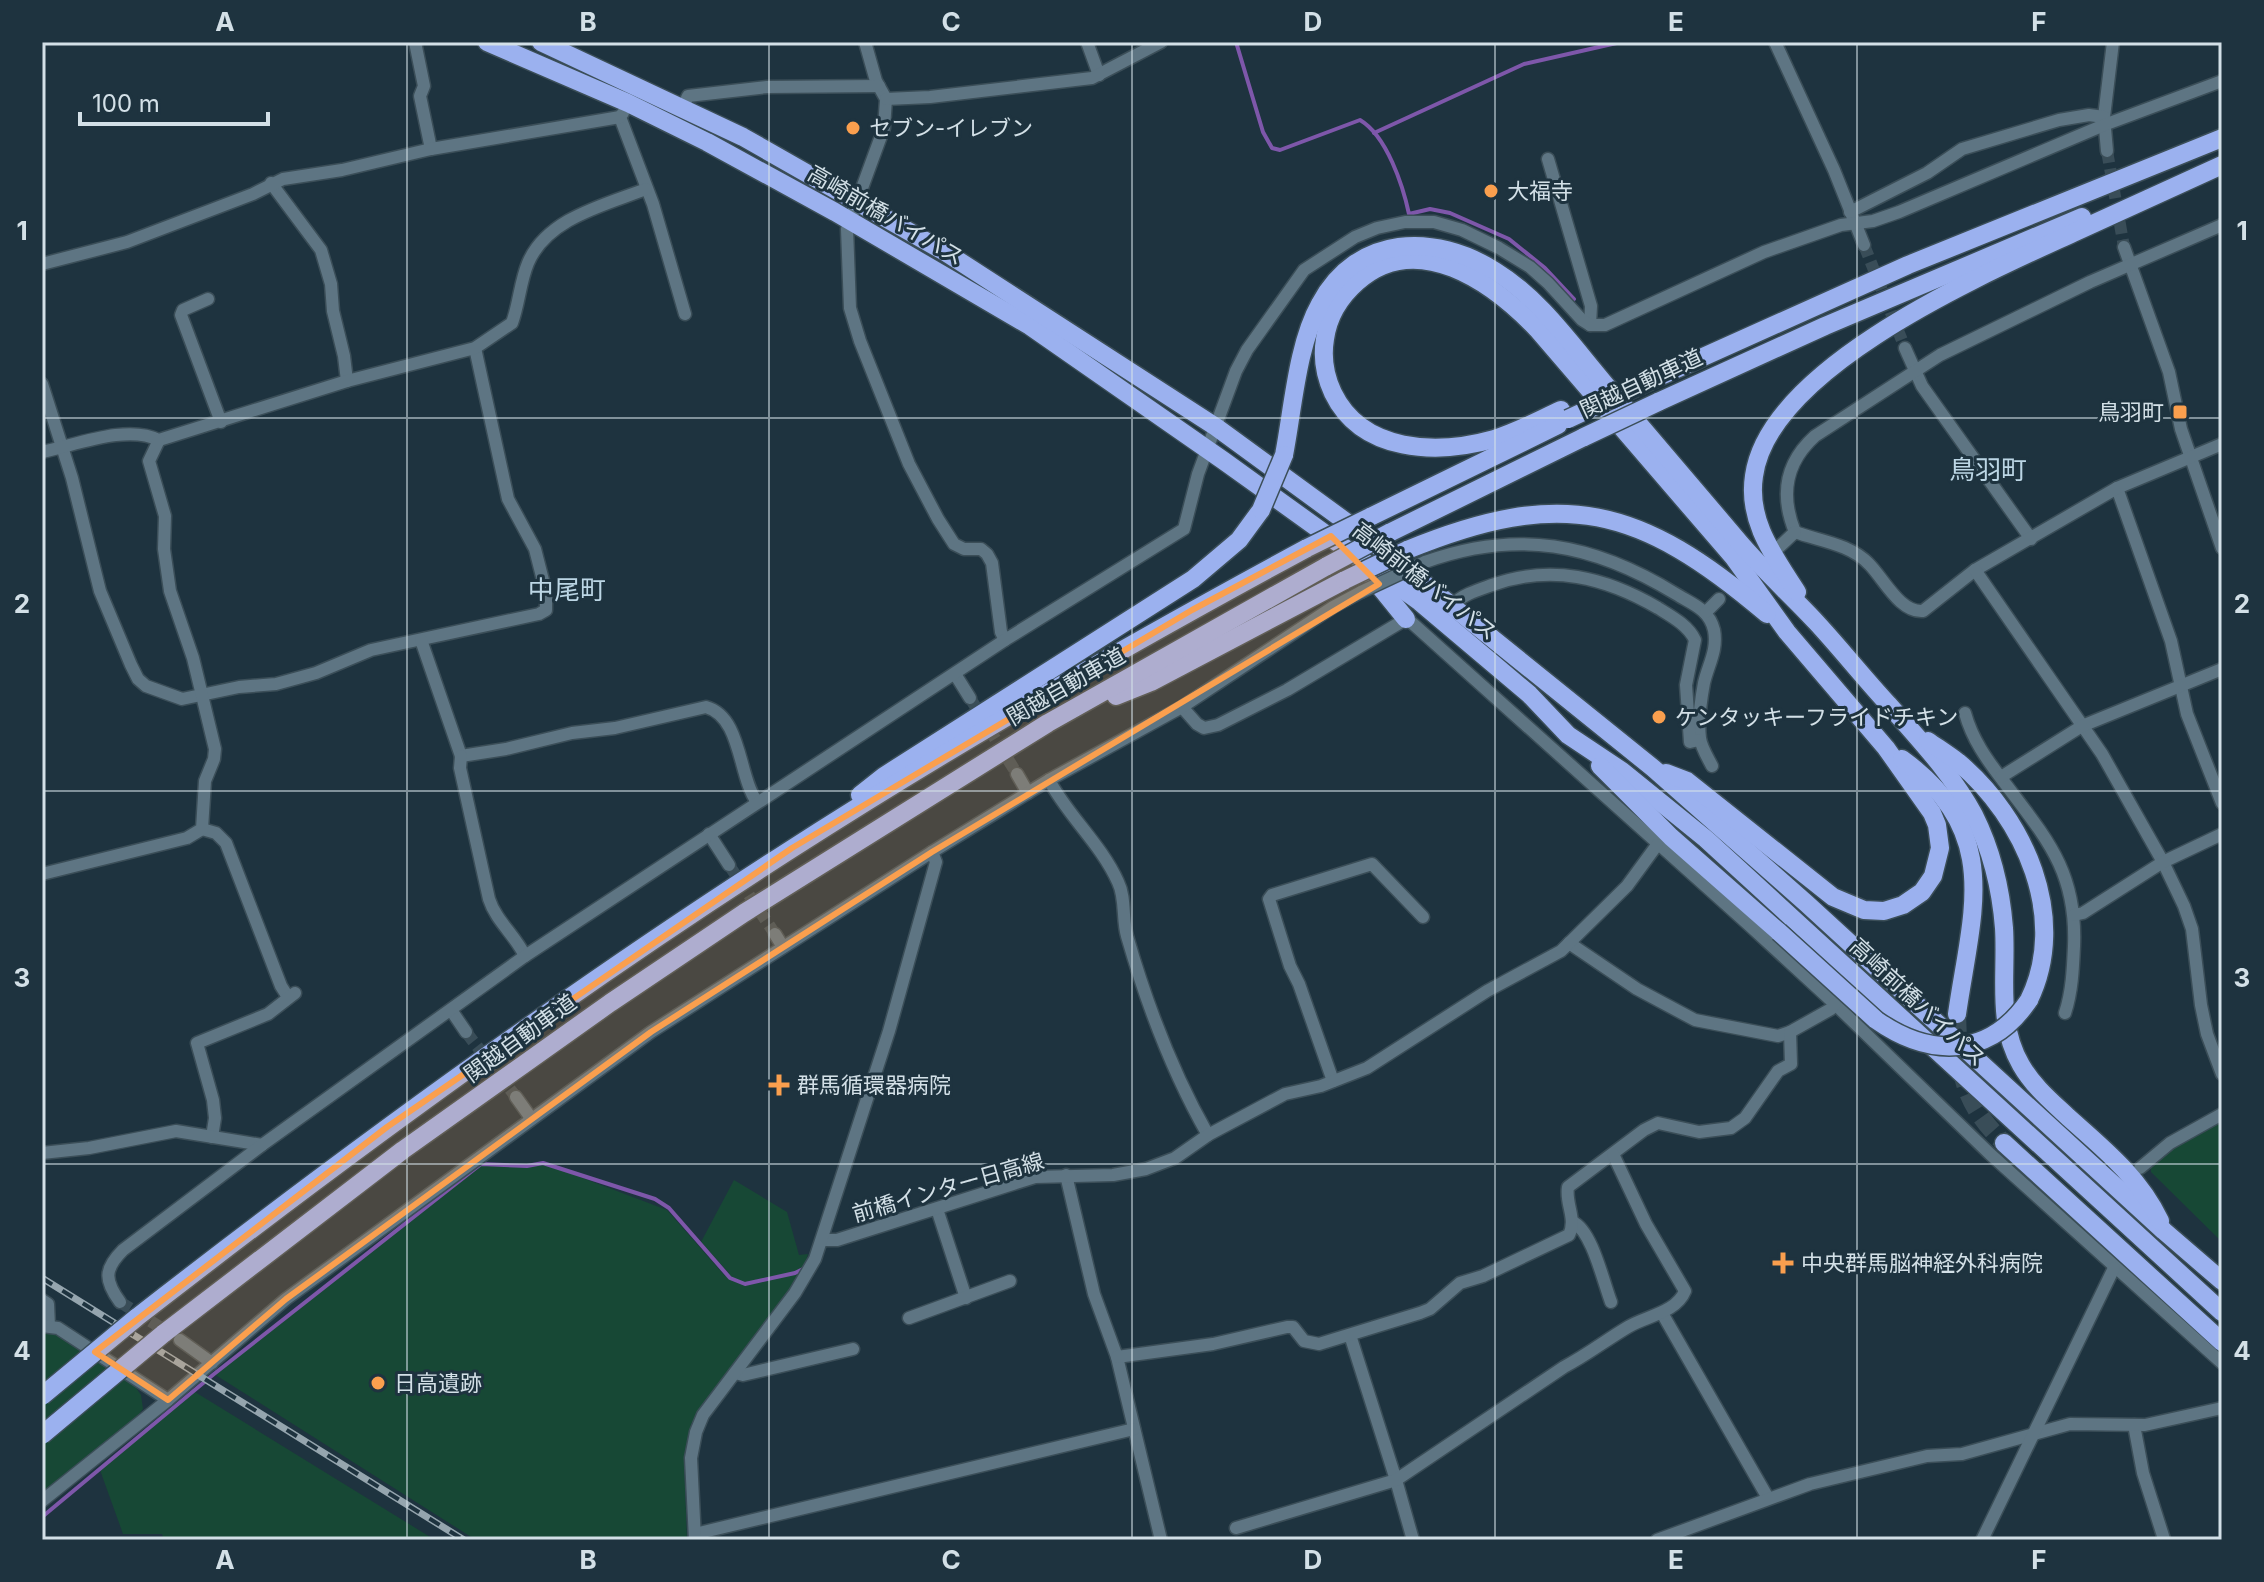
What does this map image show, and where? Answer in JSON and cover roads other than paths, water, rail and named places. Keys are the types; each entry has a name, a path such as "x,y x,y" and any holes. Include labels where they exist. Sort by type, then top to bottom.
{"highway":[{"name":"高崎前橋バイパス","path":"487,42 624,110 707,142 1030,326 1337,541 1420,602 1529,694 1568,735 1622,771 1706,839 2222,1312"},
{"name":"高崎前橋バイパス","path":"541,42 683,107 780,156 945,252 1216,427 1364,535 1653,768 2222,1281"},
{"name":"関越自動車道","path":"42,1396 136,1318 387,1127 595,979 792,848 1078,674 1307,548 1638,380 2037,211 2222,138"},
{"name":"関越自動車道","path":"42,1435 172,1337 403,1150 610,1003 756,905 1048,723 1327,566 1584,437 1915,286 2222,163"},
{"path":"1816,622 1765,541 1754,510 1754,475 1758,460 1774,426 1789,407 1860,346 1921,306 2222,163"},
{"path":"792,848 884,776 1218,561 1239,540 1261,510 1284,455 1311,322 1332,285 1352,266 1386,249 1413,245 1455,251 1498,273 1541,311 1755,560 1816,622 1909,728 1963,797 1975,817 1997,882 2004,927 2005,1018 2008,1037 2021,1067 2039,1090 2130,1175 2148,1197 2164,1231"},
{"path":"1565,415 1491,440 1450,446 1409,446 1373,436 1344,412 1330,387 1323,350 1329,321 1340,301 1360,279 1380,267 1408,261 1435,263 1465,272 1511,302 1734,558 1787,632 1886,748 1932,813 1937,825 1940,848 1933,876 1922,892 1903,905 1884,911 1855,907 1833,897 1687,781 1653,768"},
{"path":"1048,723 1151,682 1407,550 1453,531 1541,512 1596,517 1626,524 1691,555 1736,588 1787,632"},
{"path":"1337,541 1341,550 1385,590 1406,619"},
{"path":"1568,735 1671,837 1876,1020 1893,1032 1922,1044 1950,1047 1980,1041 2008,1025 2029,1000 2039,976 2044,927 2039,885 2011,824 1988,794 1960,763 1909,728"},
{"path":"1886,748 1925,776 1940,793 1957,820 1970,854 1975,896 1957,1014"},
{"path":"2004,1143 2222,1342"}],"street":[{"path":"415,42 424,86 420,96 431,149"},
{"path":"865,42 886,99 879,146 848,221 846,258 855,327 909,464 938,519 954,544 964,549 981,549 990,558 1001,632 1005,640"},
{"path":"1087,42 1099,75"},
{"path":"886,99 944,96 1087,79 1161,42"},
{"path":"1775,42 1834,170 1864,245"},
{"path":"2107,151 2104,121 2113,42"},
{"path":"1853,218 1873,221 1939,197 2104,121 2222,81"},
{"path":"683,107 688,96 767,87 879,86"},
{"path":"42,264 127,242 253,194 271,183 624,110 685,314"},
{"path":"120,1302 109,1282 110,1263 262,1145 525,956 1005,640 1184,529 1194,487 1242,359 1289,288 1317,260 1355,237 1405,222 1434,222 1471,234 1530,267 1572,311 1590,325 1605,325 1764,252 1841,225 1962,149 2059,120 2089,115 2104,121"},
{"path":"1548,159 1591,306 1590,325"},
{"path":"271,183 321,250 331,284 333,311 347,381"},
{"path":"42,452 127,433 146,433 159,440 347,381 475,348 512,323 533,251 564,223 578,215 646,189"},
{"path":"1795,532 1785,489 1798,453 1815,436 1914,371 2017,317 2222,225"},
{"path":"2124,247 2169,372 2181,429 2222,548"},
{"path":"208,299 183,310 181,315 221,422"},
{"path":"42,384 63,447 100,591 134,672 146,686 177,698 276,684 300,678 371,650 546,610 531,539 508,499 475,348"},
{"path":"1905,348 1922,386 2031,539"},
{"path":"159,440 149,461 165,516 164,549 168,578 173,604 193,658 215,749 205,781 202,829"},
{"path":"1795,532 1858,553 1907,609 1923,611 1975,570 2117,488 2222,444"},
{"path":"2117,488 2171,641 2187,714 2222,803"},
{"path":"1779,547 1795,532"},
{"path":"42,1501 168,1400 286,1299 651,1032 1049,780 1182,707 1333,607 1425,562 1482,545 1517,544 1572,550 1625,567 1706,612 1711,620 1715,641 1705,682 1699,740 1712,766"},
{"path":"1613,585 1625,567"},
{"path":"1975,570 2116,776 2163,862 2192,929 2201,1005 2207,1034 2222,1074"},
{"path":"1453,604 1462,597 1511,579 1571,575 1613,585 1668,614 1693,635 1695,645 1686,685 1687,724 1690,742 1699,740"},
{"path":"1706,612 1719,599"},
{"path":"1182,707 1204,728 1218,725 1287,690 1406,619 1835,1004 1990,1154 2222,1363"},
{"path":"421,640 461,756 460,768 489,899 495,914 515,937 525,956"},
{"path":"2001,777 2082,726 2222,669"},
{"path":"955,674 970,698"},
{"path":"461,756 572,733 615,728 706,707 720,714 729,728 746,780 757,802"},
{"path":"1965,713 1973,739 2054,853 2072,898 2072,982 2065,1013"},
{"path":"1017,774 1028,793"},
{"path":"1049,780 1088,833 1118,882 1127,938 1158,1030 1175,1072 1208,1135"},
{"path":"42,874 187,838 202,829 216,833 226,843 281,986 292,995 268,1014 197,1043 213,1100 215,1118 212,1137"},
{"path":"709,834 729,865"},
{"path":"2074,915 2083,913 2163,862 2222,834"},
{"name":"前橋インター日高線","path":"823,1240 837,1240 1035,1177 1113,1175 1146,1169 1175,1158 1208,1135 1285,1094 1333,1081 1376,1063 1487,991 1561,951 1627,886 1657,845"},
{"path":"932,852 936,862 889,1031 823,1240 795,1293 703,1415 693,1439 695,1537 1134,1429"},
{"path":"1333,1081 1290,966 1269,899 1272,895 1372,864 1423,917"},
{"path":"775,934 783,947"},
{"path":"1569,943 1637,989 1695,1020 1778,1036 1835,1004"},
{"path":"451,1010 466,1032"},
{"path":"1117,1357 1213,1344 1287,1327 1293,1327 1304,1341 1313,1344 1430,1309 1460,1283 1483,1276 1563,1238 1570,1232 1573,1222 1566,1189 1644,1130 1658,1123 1709,1133 1739,1123 1778,1071 1791,1064 1790,1032"},
{"path":"516,1097 531,1118"},
{"path":"2140,1168 2170,1143 2222,1114"},
{"path":"42,1153 89,1148 176,1131 262,1145"},
{"path":"1236,1528 1396,1480 1630,1325 1662,1313 1682,1298 1685,1291 1646,1224 1613,1154"},
{"path":"1066,1175 1094,1294 1117,1357 1161,1540"},
{"path":"937,1209 966,1298"},
{"path":"1573,1222 1580,1226 1589,1241 1611,1302"},
{"path":"1982,1540 2114,1268"},
{"path":"909,1318 1010,1281"},
{"path":"42,1300 48,1304 46,1326 58,1328 168,1400"},
{"path":"1662,1313 1768,1498"},
{"path":"1350,1335 1413,1540"},
{"path":"172,1337 212,1363"},
{"path":"735,1373 743,1375 853,1349"},
{"path":"1657,1540 1810,1484 1927,1456 1962,1454 2070,1424 2145,1425 2222,1408"},
{"path":"2134,1425 2143,1473 2164,1539"}],"waterway":[{"path":"1236,42 1263,132 1272,148 1280,150 1360,120 1370,127 1386,149 1409,214 1430,209 1450,213 1509,239 1545,268 1574,299"},
{"path":"1374,133 1524,64 1621,42"},
{"path":"42,1517 214,1374 481,1164 527,1166 543,1163 655,1199 669,1208 730,1278 745,1284 805,1268"}],"tunnel":[{"path":"2107,151 2124,247"},
{"path":"1864,245 1905,348"},
{"path":"970,698 1017,774"},
{"path":"729,865 775,934"},
{"path":"1957,1014 1959,1053 1965,1084 1979,1113 2004,1143"},
{"path":"466,1032 516,1097"},
{"path":"120,1302 171,1334"}],"railway":[{"path":"42,1278 464,1540"}],"place":[{"name":"セブン-イレブン","path":"853,128"},
{"name":"大福寺","path":"1491,191"},
{"name":"鳥羽町","path":"2180,412"},
{"name":"ケンタッキーフライドチキン","path":"1659,717"},
{"name":"群馬循環器病院","path":"779,1085"},
{"name":"中央群馬脳神経外科病院","path":"1783,1263"},
{"name":"日高遺跡","path":"378,1383"}],"district":[{"name":"鳥羽町","path":"1988,469"},
{"name":"中尾町","path":"567,589"}]}
